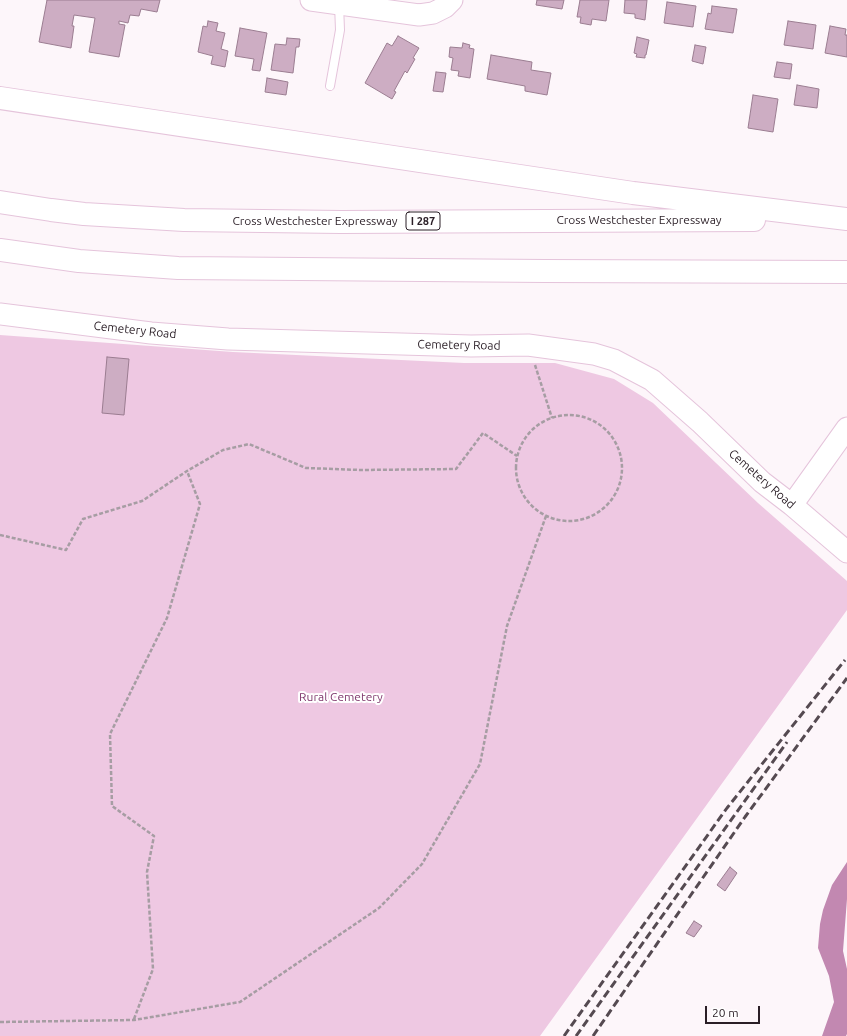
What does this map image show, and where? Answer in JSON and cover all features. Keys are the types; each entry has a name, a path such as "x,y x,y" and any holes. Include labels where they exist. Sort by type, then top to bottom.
{"highway":[{"path":"0,98 640,194 847,219"},
{"name":"Cross Westchester Expressway","path":"0,202 84,214 184,220 341,222 847,219"},
{"path":"0,250 79,261 178,268 840,272"}],"street":[{"path":"311,0 339,2 419,15 433,13 445,7 452,0"},
{"name":"Cemetery Road","path":"0,314 151,333 228,339 471,346 528,345 594,354 614,360 652,380 700,422 762,482 792,505 847,552"},
{"path":"792,505 847,428"}],"lane":[{"path":"330,86 340,30 339,2"}],"path":[{"path":"528,345 552,418"},
{"path":"570,415 588,419 604,428 615,442 621,458 622,474 617,491 608,505 595,515 579,521 562,521 546,516 531,506 521,491 516,474 517,456 524,439 536,426 552,418 570,415"},
{"path":"0,535 66,550 83,519 142,501 187,471 223,450 249,444 306,468 361,470 456,469 484,433 517,456"},
{"path":"134,1020 153,969 147,872 154,836 112,806 110,734 167,618 200,504 187,471"},
{"path":"0,1022 134,1020 240,1002 379,908 422,864 480,764 507,626 546,516"}],"green space":[{"name":"Rural Cemetery","path":"0,335 233,352 464,363 555,363 614,379 653,403 758,503 847,581 847,610 540,1036 0,1036"}],"shaded area":[{"path":"847,862 847,899 843,951 847,969 847,1034 846,1036 822,1036 834,1002 829,976 818,948 820,924 823,910 832,885"}],"building":[{"path":"47,0 160,0 157,12 141,9 139,16 130,15 128,23 119,21 119,24 125,25 119,57 89,52 95,18 74,15 71,48 39,42"},
{"path":"537,0 564,0 562,9 536,5"},
{"path":"580,0 609,0 606,21 592,19 591,25 580,23 581,17 577,17"},
{"path":"625,0 647,0 645,20 635,18 635,14 624,13"},
{"path":"667,2 696,6 693,27 664,23"},
{"path":"712,6 737,9 733,33 705,29 708,13 711,14"},
{"path":"208,21 218,23 216,31 225,33 221,49 228,51 225,67 211,64 213,56 198,52 203,26 207,27"},
{"path":"788,21 816,25 813,49 784,45"},
{"path":"830,26 846,29 845,35 847,35 847,57 825,53"},
{"path":"240,28 267,33 260,71 252,70 254,59 235,56"},
{"path":"398,36 419,48 407,73 405,71 394,91 396,92 392,99 365,83 387,43 392,46"},
{"path":"637,37 649,40 645,58 636,57 637,54 634,53"},
{"path":"287,38 300,39 299,47 296,47 293,73 271,70 275,44 286,45"},
{"path":"463,43 470,45 469,48 474,49 470,78 458,76 459,71 451,70 453,58 449,57 450,47 462,48"},
{"path":"695,45 706,47 703,64 692,61"},
{"path":"491,55 532,62 531,70 551,73 547,95 525,91 525,86 487,79"},
{"path":"777,62 792,64 790,79 774,77"},
{"path":"436,72 446,73 443,92 433,91"},
{"path":"267,78 288,82 286,95 265,92"},
{"path":"797,85 819,89 817,108 794,105"},
{"path":"753,95 778,99 773,132 748,128"},
{"path":"107,357 129,359 124,415 102,413"},
{"path":"730,867 737,873 725,891 717,885"},
{"path":"694,921 702,926 694,937 686,933"}],"railway":[{"path":"564,1036 727,808 845,660"},
{"path":"593,1036 745,817 847,678"},
{"path":"576,1036 787,742"}]}
